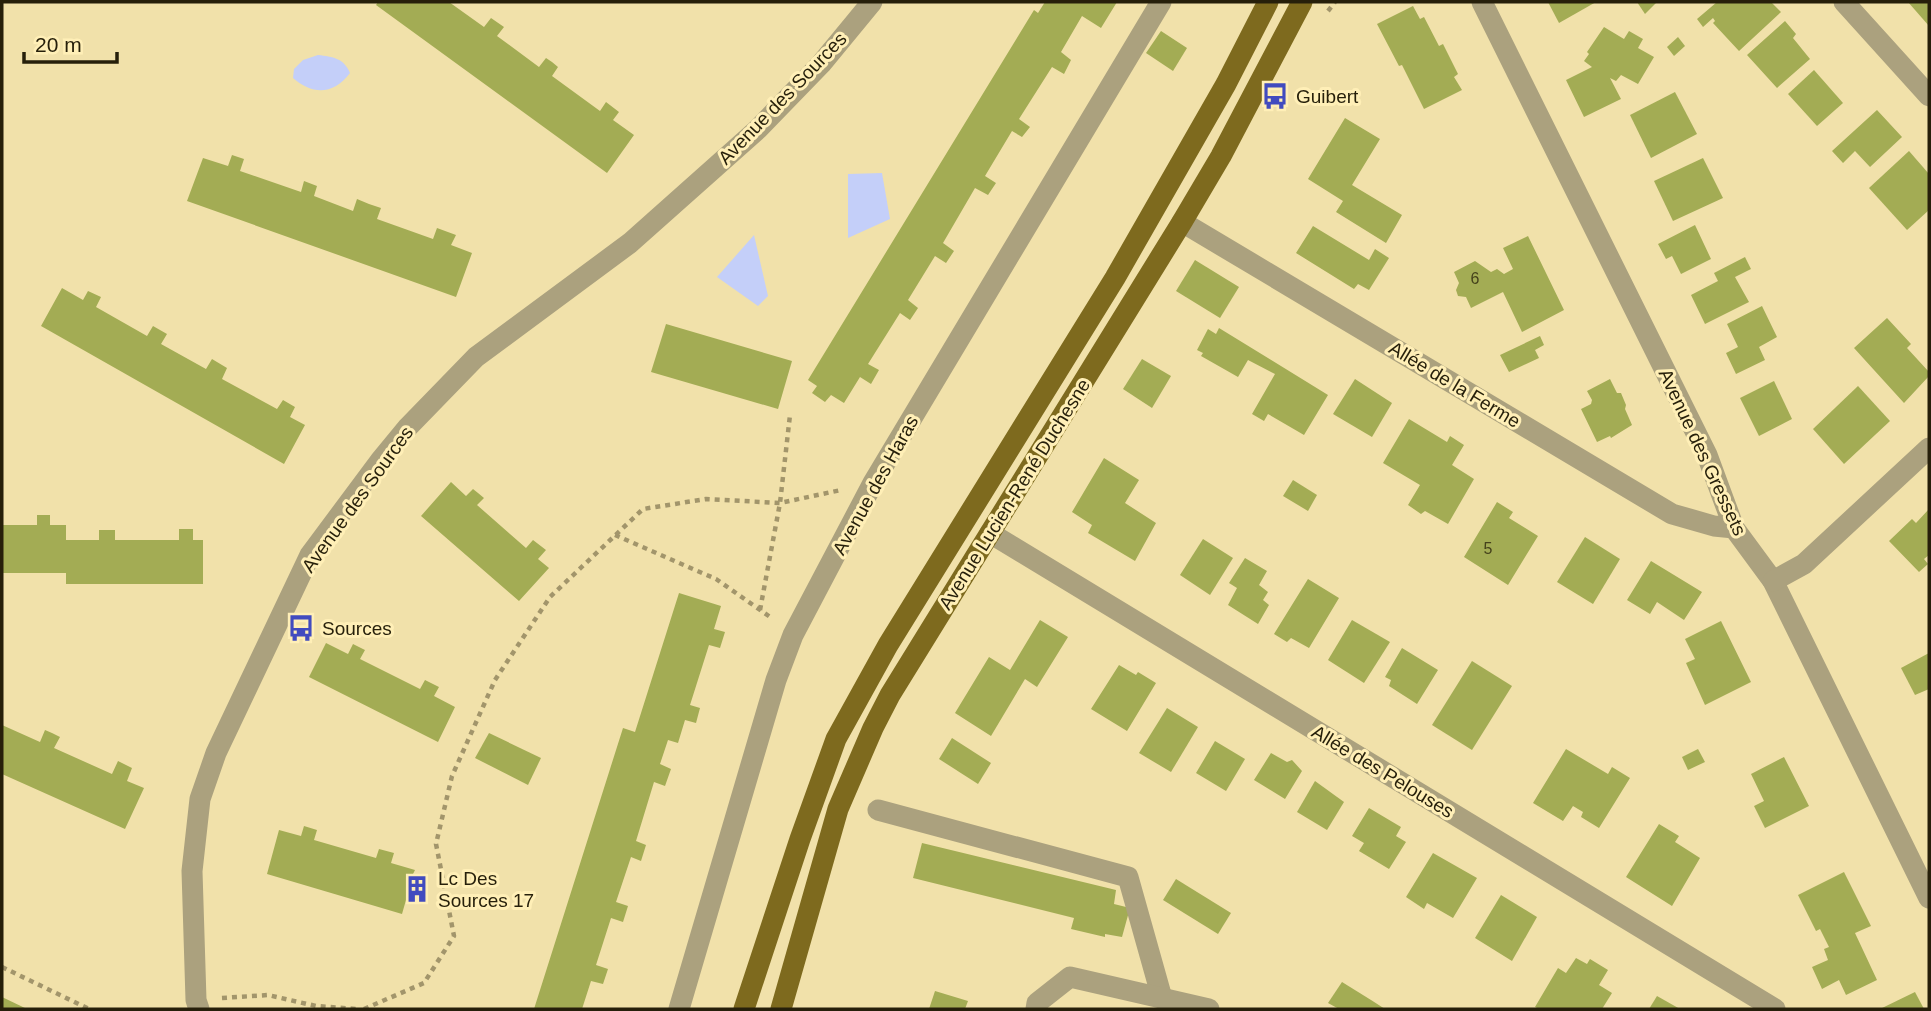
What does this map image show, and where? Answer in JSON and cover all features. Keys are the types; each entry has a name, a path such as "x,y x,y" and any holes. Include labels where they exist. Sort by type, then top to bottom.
{"main road":[{"name":"Avenue Lucien-René Duchesne","path":"744,1009 836,739 895,633 1115,278 1226,84 1268,2"},
{"name":"Avenue Lucien-René Duchesne","path":"780,1009 838,809 890,695 1182,222 1221,156 1302,2"}],"street":[{"name":"Avenue des Sources","path":"198,1005 192,871 200,799 216,753 310,555 408,427 476,357 630,243 758,129 821,64 872,2"},
{"name":"Avenue des Haras","path":"679,1009 776,680 793,635 873,483 1161,2"},
{"name":"Avenue des Gressets","path":"1482,2 1707,455 1734,528 1773,581 1929,898"},
{"path":"1844,2 1929,96"},
{"name":"Allée de la Ferme","path":"1182,222 1672,514 1714,526 1734,528"},
{"path":"1773,581 1804,564 1929,448"},
{"name":"Allée des Pelouses","path":"990,533 1775,1009"},
{"path":"878,810 1128,877 1162,998"},
{"path":"1036,1009 1037,1003 1070,977 1209,1009"}],"path":[{"path":"761,610 780,503 790,415"},
{"path":"364,1009 424,983 454,936 436,844 452,776 495,680 550,597 643,509 706,499 780,503 873,483"},
{"path":"615,535 716,579 793,635"},
{"path":"2,967 89,1009"},
{"path":"198,1005 268,995 316,1006 357,1009"}],"shaded area":[{"path":"318,55 341,61 350,73 330,89 315,90 300,84 293,78 294,69 303,60"},
{"path":"882,173 890,219 848,238 848,174"},
{"path":"754,235 768,296 758,306 717,277"}],"building":[{"path":"378,2 449,2 484,27 491,18 504,27 497,36 539,67 546,58 552,62 558,67 552,76 600,111 606,102 619,112 613,120 634,135 607,173 376,5"},
{"path":"1045,2 1117,2 1101,28 1082,16 1061,52 1071,60 1064,74 1052,67 1019,119 1030,127 1022,137 1012,131 985,176 996,183 988,195 975,188 943,243 954,251 946,263 935,256 908,300 918,308 910,320 900,313 868,364 879,370 871,384 860,377 844,403 831,395 825,402 812,393 817,386 808,380 1034,10 1038,13"},
{"path":"1548,2 1596,2 1559,23"},
{"path":"1637,2 1657,2 1645,14"},
{"path":"1717,2 1771,2 1781,12 1739,51 1713,23 1713,18 1703,27 1697,19"},
{"path":"1908,2 1929,2 1929,26"},
{"path":"1413,6 1420,19 1424,17 1439,46 1443,44 1458,74 1454,77 1462,90 1424,109 1377,24"},
{"path":"1785,21 1796,34 1793,38 1810,59 1777,88 1747,55"},
{"path":"1604,27 1624,39 1629,31 1643,39 1638,48 1654,57 1638,84 1621,75 1616,81 1610,78 1621,99 1584,117 1566,80 1592,67 1584,61"},
{"path":"1161,31 1187,48 1173,71 1146,53"},
{"path":"1678,37 1685,46 1674,56 1667,47"},
{"path":"1814,70 1843,103 1817,126 1788,94"},
{"path":"1675,92 1697,134 1651,158 1630,115"},
{"path":"1877,110 1902,137 1870,167 1855,151 1843,163 1832,151"},
{"path":"1345,118 1380,139 1352,185 1402,215 1386,243 1336,212 1343,201 1308,179"},
{"path":"1909,151 1929,174 1929,210 1907,230 1869,188"},
{"path":"232,155 244,159 240,171 301,192 304,181 317,186 314,196 353,211 357,199 381,208 377,219 433,239 437,228 456,235 451,245 472,253 456,297 187,201 203,158 228,166"},
{"path":"1703,158 1723,198 1673,221 1654,181"},
{"path":"1695,225 1711,259 1681,274 1672,256 1666,259 1658,244"},
{"path":"1313,226 1369,260 1375,249 1389,258 1369,290 1358,284 1354,289 1296,253"},
{"path":"1528,236 1564,310 1522,332 1503,292 1471,308 1466,297 1458,296 1456,290 1459,283 1454,272 1475,261 1491,272 1497,269 1504,274 1513,269 1503,248"},
{"path":"1745,257 1751,269 1735,277 1749,302 1705,324 1691,295 1718,281 1714,273"},
{"path":"1195,260 1239,287 1220,318 1176,291"},
{"path":"62,288 83,300 88,291 101,297 96,307 147,336 153,326 167,334 161,344 206,369 212,359 227,368 222,379 277,409 283,400 295,407 290,417 305,425 284,464 41,326"},
{"path":"1762,306 1777,337 1759,347 1765,360 1736,374 1726,353 1738,347 1727,324"},
{"path":"1887,318 1911,344 1907,348 1929,372 1929,376 1904,403 1854,348"},
{"path":"666,324 792,361 778,409 651,372"},
{"path":"1219,328 1328,395 1304,435 1268,414 1264,421 1252,414 1275,374 1248,360 1238,377 1201,356 1203,353 1197,350 1208,329 1216,334"},
{"path":"1540,336 1544,345 1535,350 1539,358 1509,372 1500,355"},
{"path":"1142,359 1171,376 1152,408 1123,389"},
{"path":"1355,379 1392,403 1372,437 1333,414"},
{"path":"1610,379 1617,393 1621,393 1632,425 1611,438 1610,436 1597,442 1581,409 1591,404 1592,400 1587,391"},
{"path":"1774,381 1792,419 1759,436 1740,398"},
{"path":"1858,386 1890,421 1844,464 1813,429"},
{"path":"1409,419 1447,442 1450,436 1464,445 1452,465 1474,479 1448,524 1425,511 1421,514 1408,505 1420,485 1383,463"},
{"path":"1104,458 1139,480 1125,503 1156,523 1135,561 1088,533 1092,525 1072,512"},
{"path":"1293,480 1317,495 1308,511 1283,496"},
{"path":"451,482 466,496 473,489 484,498 477,505 526,548 533,540 546,550 538,559 549,568 519,601 421,516"},
{"path":"1497,502 1513,512 1509,518 1538,536 1508,585 1464,557"},
{"path":"1929,509 1929,555 1924,559 1928,564 1919,572 1889,541 1912,519 1916,523"},
{"path":"37,515 50,515 50,525 66,525 66,540 99,540 99,530 115,530 115,540 179,540 179,529 193,529 193,540 203,540 203,584 66,584 66,573 2,573 2,525 37,525"},
{"path":"1585,537 1620,559 1593,604 1557,582"},
{"path":"1203,539 1233,558 1210,595 1180,575"},
{"path":"1245,558 1267,571 1259,585 1268,592 1263,600 1269,605 1258,624 1228,605 1237,588 1229,583"},
{"path":"1651,561 1702,592 1684,620 1657,602 1650,614 1627,600"},
{"path":"1308,579 1339,598 1309,648 1291,638 1287,642 1274,634"},
{"path":"679,593 721,606 714,629 725,632 720,648 709,645 690,705 700,708 696,723 685,720 678,743 668,740 660,764 671,769 665,786 654,782 636,841 646,845 641,861 631,857 616,902 628,906 623,922 611,918 596,965 608,969 603,984 591,981 582,1009 534,1009 623,728 635,732"},
{"path":"1040,620 1068,637 1037,687 1025,679 991,736 955,713 989,657 1010,670"},
{"path":"1352,620 1390,642 1364,683 1328,660"},
{"path":"1721,621 1751,682 1705,705 1686,663 1695,659 1685,639"},
{"path":"326,643 348,654 353,644 365,650 360,659 420,689 425,680 439,687 434,696 455,707 438,742 309,677"},
{"path":"1402,648 1438,670 1417,704 1389,686 1391,680 1385,677"},
{"path":"1929,653 1929,689 1915,695 1901,668"},
{"path":"1472,661 1512,686 1472,750 1432,725"},
{"path":"1119,665 1156,683 1127,731 1091,709"},
{"path":"1167,708 1198,727 1171,772 1139,753"},
{"path":"2,725 40,742 45,730 52,733 60,737 54,748 112,774 118,761 132,768 127,781 144,788 125,829 2,774"},
{"path":"489,733 541,758 528,785 475,758"},
{"path":"952,738 991,763 978,784 939,759"},
{"path":"1215,741 1245,759 1226,791 1196,773"},
{"path":"1566,749 1608,774 1612,767 1630,778 1599,828 1581,817 1583,812 1573,806 1563,821 1533,803"},
{"path":"1698,749 1705,762 1688,770 1682,757"},
{"path":"1271,753 1287,762 1292,760 1302,771 1285,799 1254,780"},
{"path":"1784,757 1809,806 1765,828 1754,806 1764,801 1751,774"},
{"path":"1315,781 1344,802 1327,830 1297,812"},
{"path":"1369,808 1401,827 1396,836 1406,842 1389,869 1359,851 1364,843 1352,836"},
{"path":"1659,824 1679,836 1675,842 1700,858 1672,906 1626,877"},
{"path":"304,826 317,830 314,840 376,858 379,849 394,853 391,863 415,870 413,874 427,879 420,904 406,900 402,914 267,874 279,830 301,836"},
{"path":"922,843 1116,890 1114,904 1130,908 1122,937 1105,934 1105,937 1071,929 1074,918 913,878"},
{"path":"1433,853 1477,878 1453,918 1427,903 1424,909 1406,897"},
{"path":"1844,872 1871,926 1855,933 1877,980 1846,995 1839,980 1822,989 1812,967 1828,960 1824,949 1829,947 1820,929 1816,931 1798,895"},
{"path":"1176,879 1231,913 1218,934 1163,900"},
{"path":"1501,895 1537,917 1512,961 1475,938"},
{"path":"1576,958 1587,964 1590,959 1608,970 1599,985 1612,993 1602,1009 1535,1007 1558,968 1566,973"},
{"path":"1342,982 1385,1009 1339,1009 1328,1003"},
{"path":"935,991 968,1001 965,1009 929,1009"},
{"path":"1915,992 1924,1009 1880,1009"},
{"path":"1657,996 1680,1009 1649,1009"},
{"path":"2,997 27,1009 2,1009"}],"place":[{"name":"Guibert","path":"1275,96"},
{"name":"Sources","path":"301,628"},
{"name":"Lc Des Sources 17","path":"417,889"}]}
